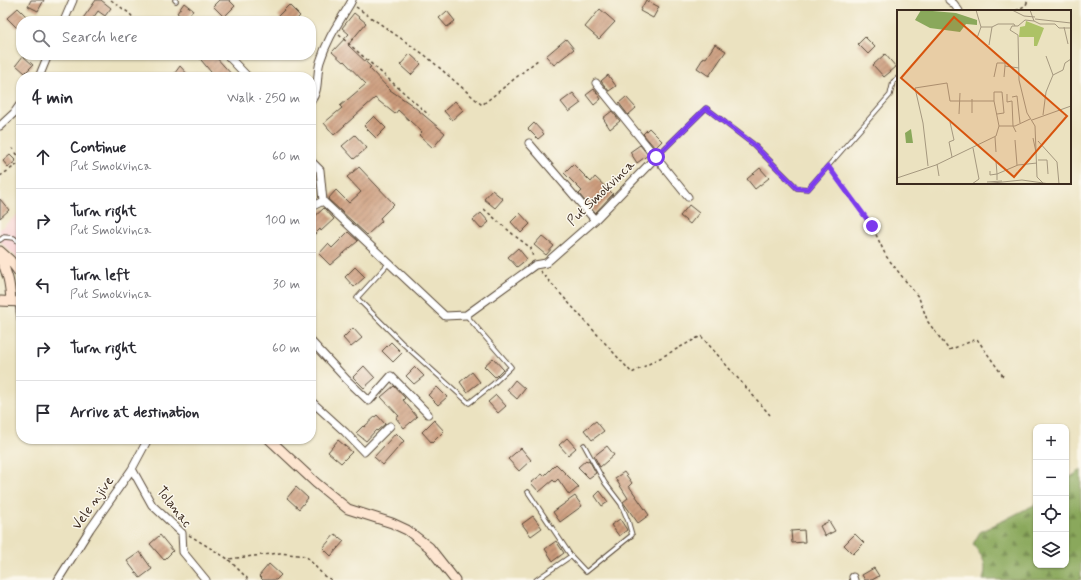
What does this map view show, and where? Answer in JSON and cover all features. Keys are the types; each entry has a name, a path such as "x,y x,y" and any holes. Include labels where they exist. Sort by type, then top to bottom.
{"main road":[{"path":"0,251 16,268"},
{"path":"0,258 16,299"},
{"path":"0,301 16,301"},
{"path":"274,444 316,483 348,509 392,523 407,530 429,547 454,580"}],"street":[{"path":"66,16 73,0"},
{"path":"949,0 958,10"},
{"path":"316,95 320,64 330,36 351,2"},
{"path":"40,72 46,60"},
{"path":"231,60 243,72"},
{"path":"596,83 688,197"},
{"path":"0,126 16,110"},
{"path":"529,143 595,220"},
{"name":"Put Smokvinca","path":"466,315 534,264 546,263 595,220 656,157"},
{"path":"316,166 320,170 323,201 445,316 466,315"},
{"path":"316,204 323,201"},
{"path":"316,346 369,401 391,376 428,414"},
{"path":"316,406 364,452 390,426"},
{"name":"Vele njive","path":"58,580 90,529 132,469 145,444"},
{"name":"Tolanac","path":"132,469 152,505 182,533 183,552 206,580"}],"lane":[{"name":"Put Smokvinca","path":"656,157 706,108 753,144 797,188 808,189 890,95 893,82 897,79"},
{"path":"0,240 4,237 14,238 16,240"},
{"path":"389,263 357,298 401,342 469,403 492,385 511,367 466,315"},
{"path":"528,492 571,556 586,572 632,535 621,504 605,483 584,445"},
{"path":"536,580 571,556"}],"path":[{"path":"111,0 132,16"},
{"path":"1018,10 1026,5 1028,0"},
{"path":"351,2 426,56 482,106 540,59"},
{"path":"333,31 429,115"},
{"path":"12,148 16,153"},
{"path":"0,176 16,164"},
{"path":"828,166 872,226 886,256 919,298 928,322 949,350 977,339 1003,376"},
{"path":"484,209 531,248 534,264 632,373 701,336 770,415"},
{"path":"182,533 188,534 228,559 247,578 247,580"},
{"path":"228,559 280,553 306,556 324,576 332,580"}],"shaded area":[{"path":"16,216 16,257 0,241 0,229"}],"green space":[{"path":"1081,470 1081,580 983,580 985,569 984,561 973,544 980,532 1033,506 1033,568 1069,568 1069,478"}],"building":[{"path":"31,0 44,0 38,11 28,6"},
{"path":"96,0 101,0 111,8 105,16 98,11 94,16 85,16"},
{"path":"219,0 229,0 235,6 225,16 223,16 213,6"},
{"path":"646,0 659,7 653,18 640,11"},
{"path":"184,3 193,10 189,16 181,16 177,13"},
{"path":"289,5 300,16 278,16"},
{"path":"18,8 26,16 16,16 16,27 7,18"},
{"path":"600,9 615,22 599,39 585,27"},
{"path":"447,11 455,21 447,27 439,18"},
{"path":"354,13 366,23 348,45 371,67 369,68 390,90 412,105 445,133 433,148 419,135 422,132 398,110 395,114 375,98 334,135 324,123 342,108 340,106 366,84 344,61 343,62 332,52 349,34 342,28"},
{"path":"865,37 875,47 868,54 858,44"},
{"path":"566,39 574,49 554,65 546,56"},
{"path":"715,44 726,51 709,76 697,68"},
{"path":"410,54 421,64 411,75 400,65"},
{"path":"885,54 896,67 884,77 873,65"},
{"path":"20,60 27,60 33,65 26,72 24,72 16,65"},
{"path":"201,60 219,60 229,72 211,72"},
{"path":"180,66 185,72 176,72"},
{"path":"608,75 616,86 609,91 601,81"},
{"path":"594,89 601,99 594,105 586,95"},
{"path":"573,93 581,103 569,112 561,102"},
{"path":"626,97 636,108 628,115 619,103"},
{"path":"455,101 463,110 452,120 444,111"},
{"path":"612,111 620,121 610,129 603,118"},
{"path":"374,116 386,128 376,138 364,126"},
{"path":"534,123 544,134 538,139 528,129"},
{"path":"649,128 662,141 655,148 643,134"},
{"path":"355,135 367,148 354,159 342,146"},
{"path":"640,145 648,155 637,163 630,152"},
{"path":"10,155 16,161 8,167 3,161"},
{"path":"573,164 591,182 595,177 613,194 595,213 579,194 582,191 564,173"},
{"path":"359,167 394,204 380,218 382,221 367,235 328,199 336,190 349,203 361,192 347,177"},
{"path":"760,168 769,178 755,189 747,179"},
{"path":"492,190 503,199 495,208 484,199"},
{"path":"0,199 9,210 0,218"},
{"path":"689,205 699,213 690,224 680,216"},
{"path":"324,208 334,219 321,231 320,229 316,233 316,215"},
{"path":"481,213 489,222 481,229 473,220"},
{"path":"520,213 530,224 521,233 511,222"},
{"path":"348,232 358,241 330,265 319,254 328,244 332,248"},
{"path":"542,236 554,246 546,255 534,245"},
{"path":"518,248 527,259 517,267 508,257"},
{"path":"355,267 365,277 354,287 345,277"},
{"path":"353,328 362,338 351,347 343,338"},
{"path":"391,342 402,353 393,362 382,351"},
{"path":"493,358 503,369 495,377 484,366"},
{"path":"364,366 375,378 364,388 353,377"},
{"path":"415,367 424,376 414,384 406,376"},
{"path":"472,372 480,382 467,392 460,382"},
{"path":"515,380 525,389 517,399 507,390"},
{"path":"394,386 405,398 403,400 417,417 404,428 396,418 399,416 381,397"},
{"path":"437,387 447,397 438,405 428,395"},
{"path":"496,395 506,406 498,413 488,402"},
{"path":"377,415 385,424 377,431 376,430 366,441 356,433"},
{"path":"434,420 444,431 432,443 422,432"},
{"path":"596,421 604,431 592,440 584,430"},
{"path":"396,433 404,441 383,465 374,457"},
{"path":"567,438 576,448 568,455 559,445"},
{"path":"338,440 352,452 341,463 328,452"},
{"path":"607,446 614,455 600,467 594,456"},
{"path":"521,448 531,460 519,471 508,459"},
{"path":"586,460 589,460 596,473 589,478 578,467"},
{"path":"556,464 579,487 569,495 558,479 555,482 553,480 539,492 531,483 542,474 544,476"},
{"path":"624,472 632,483 629,486 649,515 638,523 623,502 628,498 615,478"},
{"path":"296,487 308,498 299,509 287,498"},
{"path":"600,491 608,502 602,506 595,496"},
{"path":"575,496 582,506 560,522 553,512"},
{"path":"533,516 542,528 531,536 522,524"},
{"path":"620,519 627,530 619,536 611,525"},
{"path":"829,521 835,531 825,536 820,526"},
{"path":"804,530 805,542 792,543 791,531"},
{"path":"335,534 344,541 331,556 323,548"},
{"path":"855,534 864,543 853,554 844,545"},
{"path":"160,535 173,551 164,560 150,544"},
{"path":"556,541 564,553 553,561 545,549"},
{"path":"140,552 152,569 140,578 127,561"},
{"path":"269,564 281,575 276,580 263,580 259,576"},
{"path":"874,568 879,576 872,580 865,580 862,575"}],"route":[{"path":"656,157 706,108 753,144 797,188 808,189 828,166 872,226"}]}
